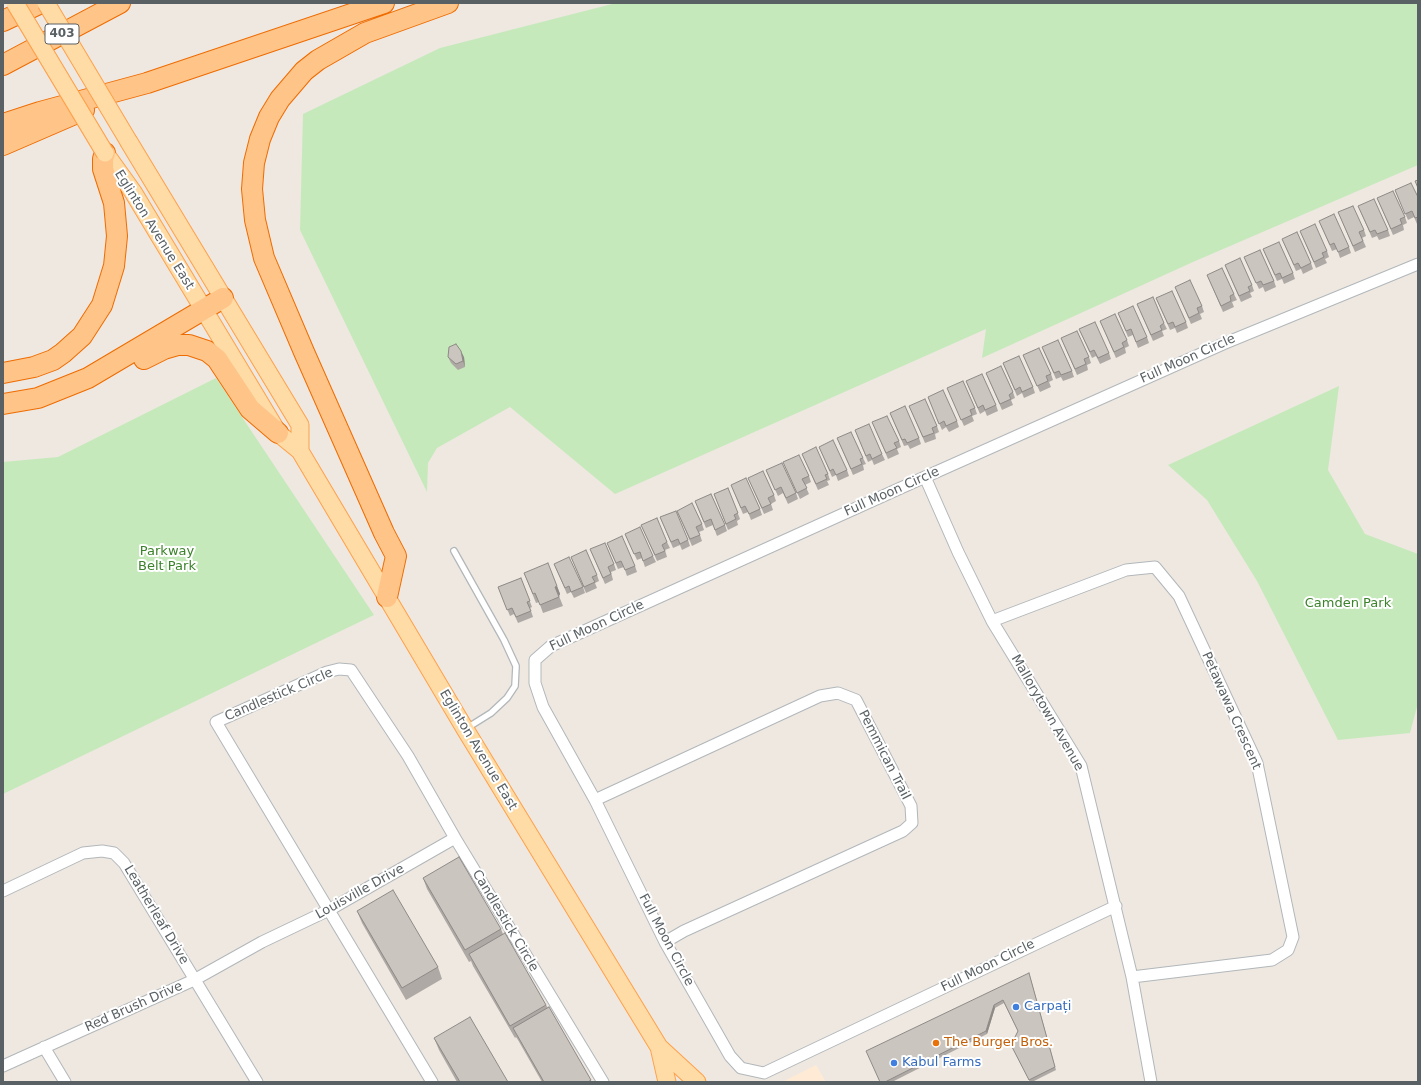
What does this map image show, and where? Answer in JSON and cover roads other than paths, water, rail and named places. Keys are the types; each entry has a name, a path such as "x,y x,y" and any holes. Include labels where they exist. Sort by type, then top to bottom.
{"highway":[{"path":"3,21 41,3"},
{"name":"403","path":"3,65 120,3"},
{"path":"3,124 40,112 147,83 384,3"},
{"path":"387,597 396,556 384,533 264,258 255,220 252,189 254,162 260,139 269,117 292,84 309,68 348,42 365,33 448,3"},
{"path":"3,145 147,83"},
{"path":"3,372 34,367 53,360 82,336 102,306 111,280 117,236 114,203 103,169 103,159 105,153"},
{"path":"3,404 38,398 88,378 223,298"},
{"path":"88,378 104,381 164,349 178,345 198,347 217,359 250,409 278,433"}],"main road":[{"name":"Eglinton Avenue East","path":"15,3 105,153 133,192 278,433 300,451 465,729 659,1047 698,1082"},
{"name":"Eglinton Avenue East","path":"46,3 300,425 300,451"},
{"name":"Eglinton Avenue East","path":"659,1047 667,1082"}],"street":[{"name":"Full Moon Circle","path":"1116,906 764,1073 741,1068 730,1056 665,942 595,800 543,707 535,683 535,660 551,646 925,477 1223,344 1418,264"},
{"name":"Mallorytown Avenue","path":"925,477 958,552 992,621 1080,766 1116,906 1132,977 1151,1082"},
{"name":"Petawawa Crescent","path":"992,621 1126,570 1155,567 1179,596 1257,763 1293,937 1288,950 1272,960 1132,977"},
{"name":"Candlestick Circle","path":"432,1082 216,722 327,672 339,669 351,670 408,756 455,838 603,1082"},
{"name":"Pemmican Trail","path":"595,800 820,696 838,693 856,700 910,806 912,823 903,831 684,931 665,942"},
{"name":"Louisville Drive","path":"262,942 329,910 455,838"},
{"name":"Leatherleaf Drive","path":"3,891 83,853 102,851 114,854 124,863 194,980 205,994 257,1082"},
{"name":"Red Brush Drive","path":"3,1066 194,980 262,942"},
{"path":"44,1047 65,1082"}],"lane":[{"path":"454,551 504,640 516,666 515,686 507,698 491,713 465,729"}],"place":[{"name":"Carpați","path":"1016,1007"},
{"name":"The Burger Bros.","path":"936,1043"},
{"name":"Kabul Farms","path":"894,1063"}],"park label":[{"name":"Parkway Belt Park","path":"167,560"},
{"name":"Camden Park","path":"1348,604"}]}
